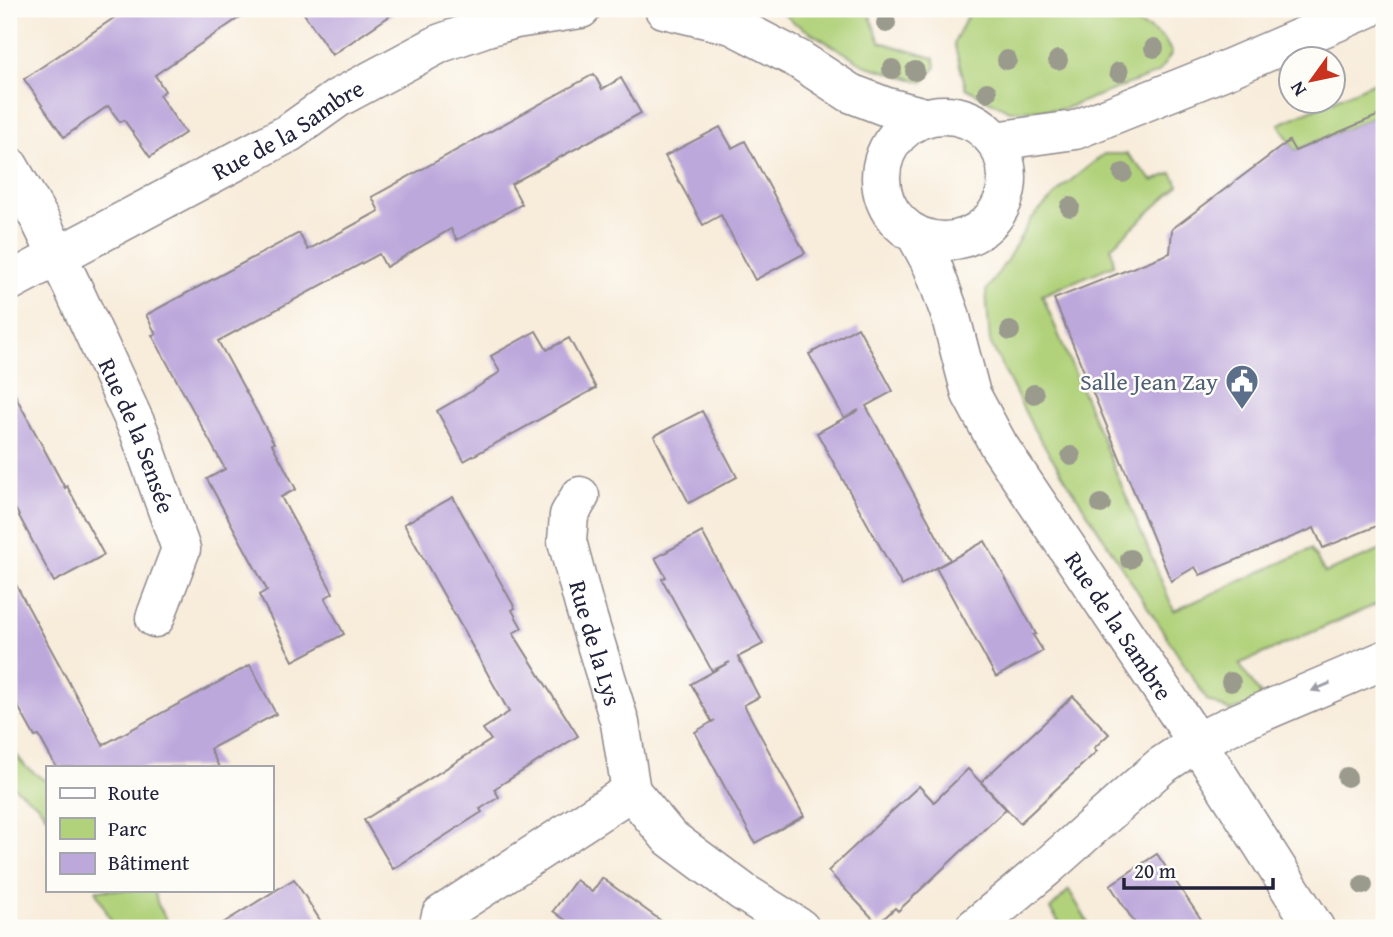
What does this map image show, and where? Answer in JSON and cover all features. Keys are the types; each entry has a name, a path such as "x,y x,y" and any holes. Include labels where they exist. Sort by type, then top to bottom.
{"street":[{"name":"Rue de la Sambre","path":"9,282 289,133 338,98 442,43 516,19 581,9"},
{"path":"665,9 729,17 850,93 925,117"},
{"path":"995,141 1075,130 1367,9"},
{"path":"850,93 884,156"},
{"path":"956,116 978,125 995,141 1004,160 1007,182 995,215 983,228 968,237 955,240 929,240 902,226 891,213 883,195 880,176 884,156 893,139 908,126 925,117 956,116"},
{"path":"1007,182 1075,130"},
{"name":"Rue de la Sensée","path":"9,166 39,218 139,432 181,550 155,618"},
{"name":"Rue de la Sambre","path":"916,235 933,267 950,314 971,394 999,446 1198,742 1315,928"},
{"name":"Rue de la Sambre","path":"950,314 952,290 968,237"},
{"name":"Rue de la Lys","path":"580,496 569,515 567,541 620,723 631,791"},
{"path":"974,928 1161,766 1225,728 1384,660"},
{"path":"438,928 441,915 631,791 669,837 743,892 800,928"}],"green space":[{"path":"779,9 867,9 880,42 934,58 936,67 923,82 867,66 793,22"},
{"path":"971,9 1099,9 1148,28 1164,39 1172,53 1158,73 1063,109 1009,111 966,88 954,43"},
{"path":"1384,78 1384,113 1295,151 1279,124 1298,116 1348,116 1348,94"},
{"path":"1104,154 1127,154 1153,181 1172,173 1179,185 1111,247 1114,265 1042,295 1174,611 1311,549 1325,573 1384,549 1384,601 1239,664 1265,701 1230,711 1207,700 1033,428 990,342 986,291 1031,219 1064,186"},
{"path":"9,746 26,767 46,781 46,816 38,805 9,783"},
{"path":"1069,890 1091,928 1063,928 1050,909"},
{"path":"96,892 155,892 158,905 171,928 115,928"}],"building":[{"path":"127,9 252,9 155,75 165,91 159,95 185,133 150,157 124,120 120,122 108,106 64,137 24,79"},
{"path":"301,9 400,9 332,55"},
{"path":"594,74 602,89 621,78 641,113 511,184 522,204 457,240 451,229 386,267 379,254 218,341 296,489 281,497 333,593 325,598 344,634 293,661 259,595 267,590 207,479 225,469 152,335 156,334 146,315 299,233 308,250 379,211 372,197"},
{"name":"Salle Jean Zay","path":"1384,113 1384,523 1323,548 1314,528 1200,575 1195,567 1171,581 1054,299 1170,253 1172,229 1289,141 1295,151"},
{"path":"720,127 732,148 745,141 805,253 755,280 721,215 703,225 665,156"},
{"path":"858,327 893,391 866,406 950,560 902,586 817,433 859,410 844,418 809,354"},
{"path":"536,331 547,350 569,338 596,388 464,461 437,411 500,372 491,356"},
{"path":"9,384 104,555 54,582 9,497"},
{"path":"702,411 737,477 689,503 654,436"},
{"path":"453,497 515,608 512,610 522,628 513,633 578,736 494,789 499,797 480,809 482,812 393,869 364,820 491,740 483,729 509,712 404,524"},
{"path":"702,532 763,644 738,657 759,697 744,705 804,816 755,843 695,732 712,722 691,684 730,662 712,671 662,579 666,577 655,558"},
{"path":"985,541 1043,651 996,677 936,568"},
{"path":"9,572 103,745 250,665 276,714 210,749 218,766 55,766 39,736 35,737 9,690"},
{"path":"1073,696 1109,734 1094,748 1097,751 1020,823 981,782"},
{"path":"968,769 1006,809 898,911 895,908 878,924 828,871 919,786 934,802"},
{"path":"1157,854 1207,928 1138,928 1110,885"},
{"path":"602,878 671,928 564,928 568,922 553,911 576,880 592,892"},
{"path":"294,879 325,928 215,928"}],"place":[{"name":"Salle Jean Zay","path":"1242,411"}]}
